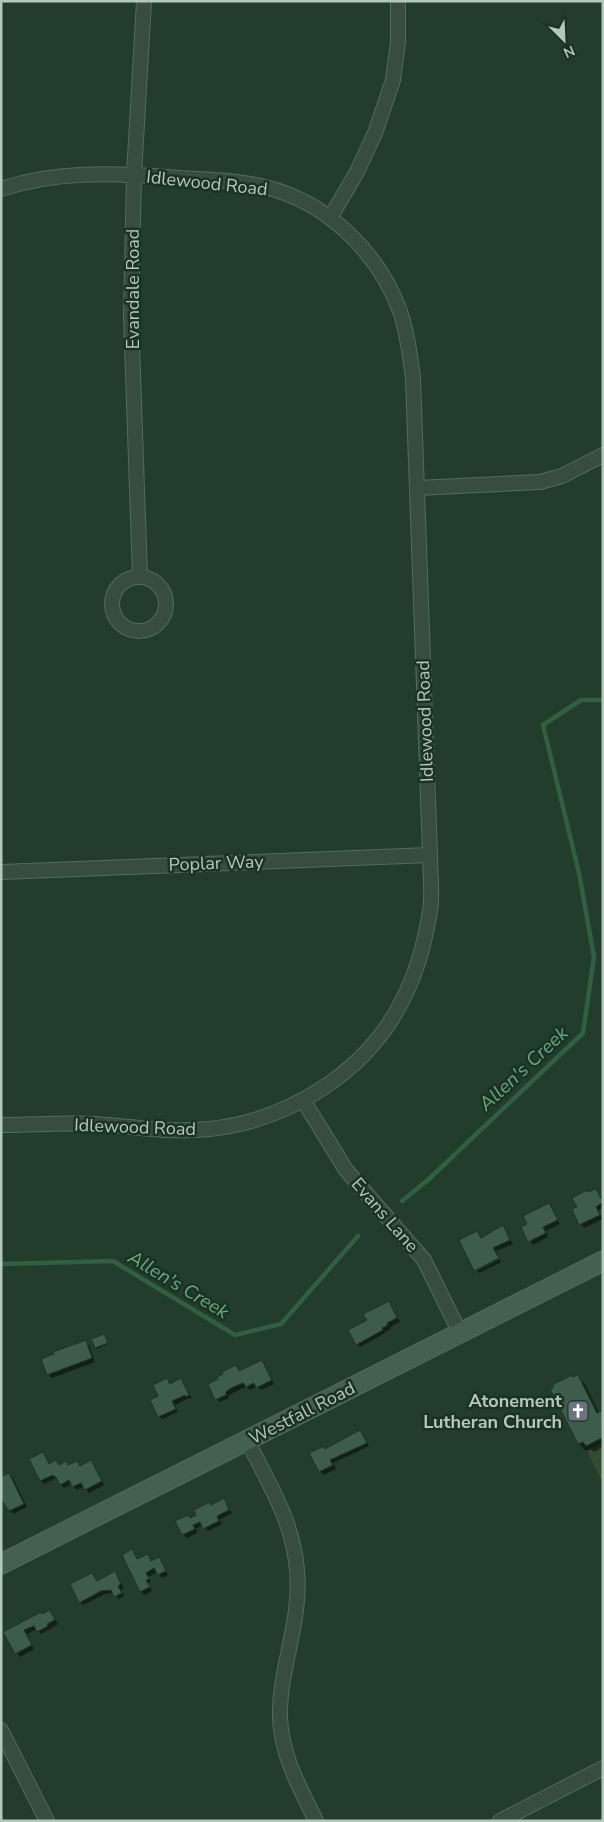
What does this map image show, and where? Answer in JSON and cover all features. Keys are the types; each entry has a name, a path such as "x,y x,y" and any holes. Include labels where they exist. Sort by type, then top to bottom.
{"street":[{"name":"Evandale Road","path":"140,576 131,315 134,175 144,1"},
{"path":"330,218 357,172 375,133 393,80 398,42 398,1"},
{"name":"Idlewood Road","path":"1,189 51,177 81,175 134,175 254,185 290,196 311,206 349,233 374,260 400,312 406,334 413,378 430,855 430,909 421,953 402,1002 375,1042 348,1069 303,1100 258,1119 209,1129 156,1130 94,1124 1,1125"},
{"path":"417,488 540,482 562,476 603,455"},
{"name":"Poplar Way","path":"1,872 430,855"},
{"name":"Evans Lane","path":"303,1100 346,1170 424,1260 460,1333"},
{"name":"Westfall Road","path":"1,1564 603,1261"},
{"path":"247,1440 286,1516 294,1542 298,1587 296,1615 280,1703 281,1730 290,1766 316,1821"},
{"path":"1,1730 47,1821"},
{"path":"500,1821 603,1768"}],"green space":[{"path":"603,1443 603,1483 587,1451"}],"building":[{"path":"596,1189 603,1202 596,1207 600,1215 579,1225 572,1209 577,1207 572,1198 587,1190 588,1192"},
{"path":"549,1203 558,1220 543,1227 546,1233 528,1242 521,1227 527,1224 523,1216"},
{"path":"503,1225 510,1240 493,1248 499,1258 474,1271 459,1240 477,1231 481,1238"},
{"path":"389,1301 397,1318 387,1323 388,1325 382,1328 383,1330 356,1345 348,1330 367,1320 363,1314"},
{"path":"104,1334 108,1343 95,1348 91,1339"},
{"path":"86,1340 92,1358 47,1375 41,1359 54,1354 53,1352"},
{"path":"262,1360 272,1380 256,1388 254,1383 246,1387 243,1383 231,1388 226,1392 226,1395 215,1400 208,1384 218,1379 217,1377 223,1374 222,1372 236,1365 239,1371"},
{"name":"Atonement Lutheran Church","path":"572,1375 573,1377 578,1375 597,1413 603,1410 602,1438 586,1446 583,1442 578,1444 550,1389 554,1387 552,1385"},
{"path":"167,1378 170,1384 181,1378 189,1395 172,1401 176,1409 158,1417 150,1400 158,1396 153,1385"},
{"path":"360,1430 367,1443 330,1460 333,1465 319,1472 309,1453 324,1446 325,1449"},
{"path":"43,1452 49,1464 56,1460 59,1465 66,1461 68,1465 77,1461 80,1466 91,1460 102,1481 85,1490 81,1483 72,1487 69,1480 60,1485 53,1475 40,1481 29,1459"},
{"path":"9,1473 24,1504 9,1511 1,1499 1,1477"},
{"path":"224,1498 229,1510 217,1516 219,1521 203,1529 200,1522 193,1525 195,1529 182,1535 175,1521 188,1515 190,1518 196,1515 194,1510 210,1502 211,1505"},
{"path":"132,1549 137,1559 148,1554 151,1561 159,1557 166,1571 158,1575 154,1568 146,1573 149,1579 146,1580 150,1587 140,1592 122,1555"},
{"path":"115,1571 121,1584 118,1586 122,1593 114,1597 111,1590 101,1591 79,1603 70,1584 92,1573 97,1581"},
{"path":"50,1610 55,1620 37,1632 34,1626 24,1630 32,1645 15,1654 3,1632 41,1612 42,1614"}],"waterway":[{"name":"Allen's Creek","path":"402,1201 429,1179 583,1033 594,957 579,873 543,725 581,700 603,700"},
{"name":"Allen's Creek","path":"1,1264 113,1261 235,1335 281,1324 358,1236"}],"place":[{"name":"Atonement Lutheran Church","path":"578,1411"}]}
